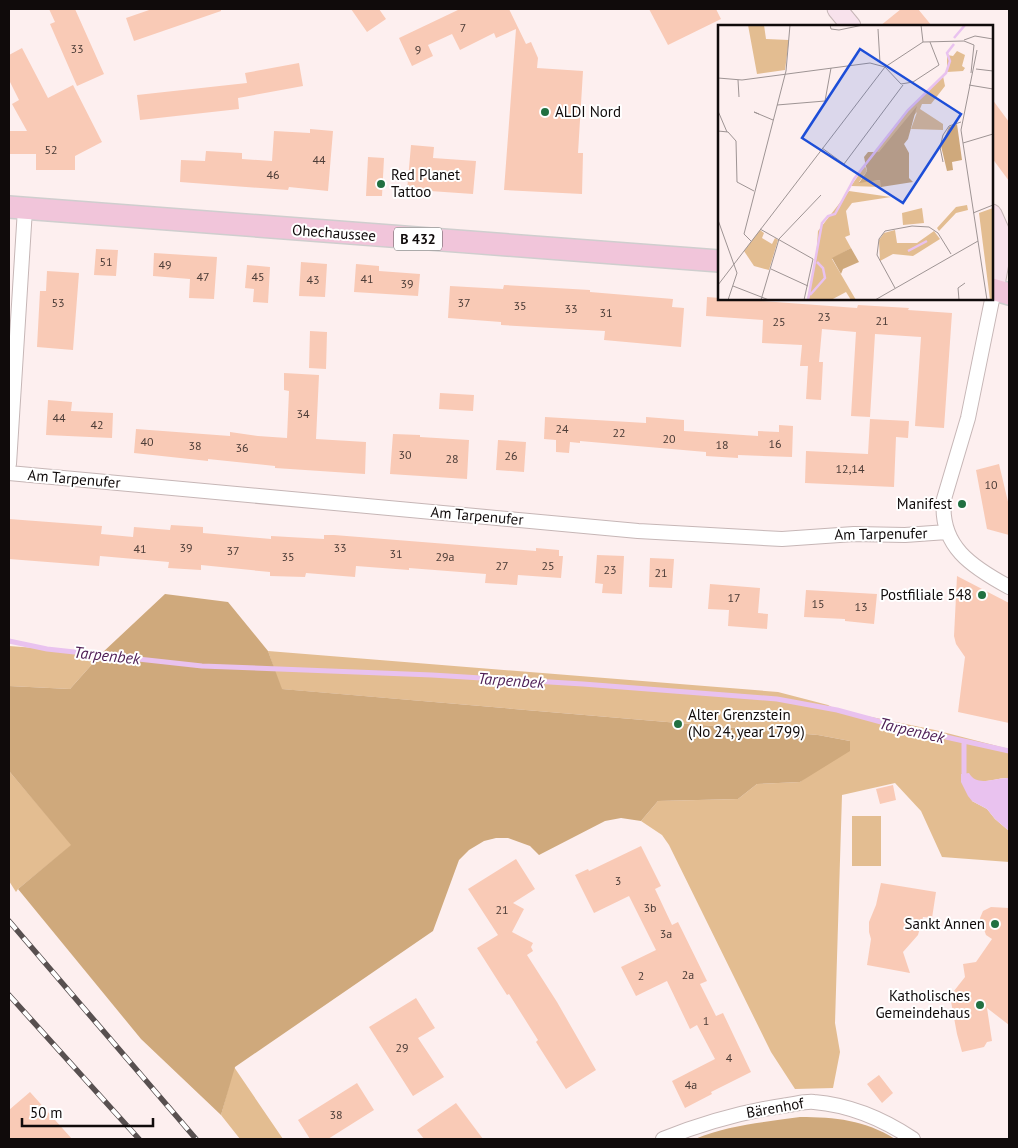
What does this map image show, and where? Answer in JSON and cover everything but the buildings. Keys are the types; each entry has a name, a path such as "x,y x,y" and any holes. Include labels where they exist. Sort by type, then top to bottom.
{"main road":[{"path":"837,9 850,25"},
{"name":"Ohechaussee","path":"17,208 718,261"},
{"path":"993,215 1005,231 1001,252 998,291"}],"street":[{"name":"Am Tarpenufer","path":"9,464 17,208"},
{"name":"Am Tarpenufer","path":"998,291 968,418 942,510 947,532 956,549 973,565 1009,587"},
{"name":"Am Tarpenufer","path":"9,474 648,531 782,539 854,534 905,535 947,532"},
{"name":"Bärenhof","path":"663,1139 754,1110 812,1101 854,1109 896,1128 912,1139"}],"shaded area":[{"path":"165,594 228,602 268,651 282,689 818,735 850,741 850,751 800,782 757,784 738,799 658,801 641,821 621,818 605,821 539,855 530,846 508,838 484,841 469,850 459,860 433,931 235,1067 221,1115 141,1039 18,889 71,845 9,771 9,686 70,689 102,653"},
{"path":"9,646 102,653 70,689 9,686"},
{"path":"268,651 778,692 828,705 837,710 935,730 1009,749 1009,778 986,781 972,779 972,801 987,809 1009,831 1009,862 942,857 921,811 895,783 842,795 835,1023 840,1052 833,1088 795,1089 771,1052 669,845 662,835 641,821 658,801 738,799 757,784 800,782 850,741 818,735 281,689"},
{"path":"9,771 72,845 16,892 9,881"},
{"path":"969,773 972,777 982,781 1009,778 1009,831 987,809 972,801 968,796 961,782 961,774"},
{"path":"852,816 881,816 881,866 852,866"},
{"path":"234,1067 283,1139 240,1139 221,1115"},
{"path":"800,1117 849,1121 872,1128 895,1139 695,1139 733,1127"}],"waterway":[{"name":"Tarpenbek","path":"9,641 47,649 202,666 432,675 583,684 777,699 837,710 896,726 1009,751"},
{"path":"964,741 964,773"}],"railway":[{"path":"9,921 196,1139"},
{"path":"9,995 139,1139"}],"place":[{"name":"ALDI Nord","path":"545,112"},
{"name":"Red Planet Tattoo","path":"381,184"},
{"name":"Manifest","path":"962,504"},
{"name":"Postfiliale 548","path":"982,595"},
{"name":"Alter Grenzstein (No 24, year 1799)","path":"678,724"},
{"name":"Sankt Annen","path":"995,924"},
{"name":"Katholisches Gemeindehaus","path":"980,1005"}]}
